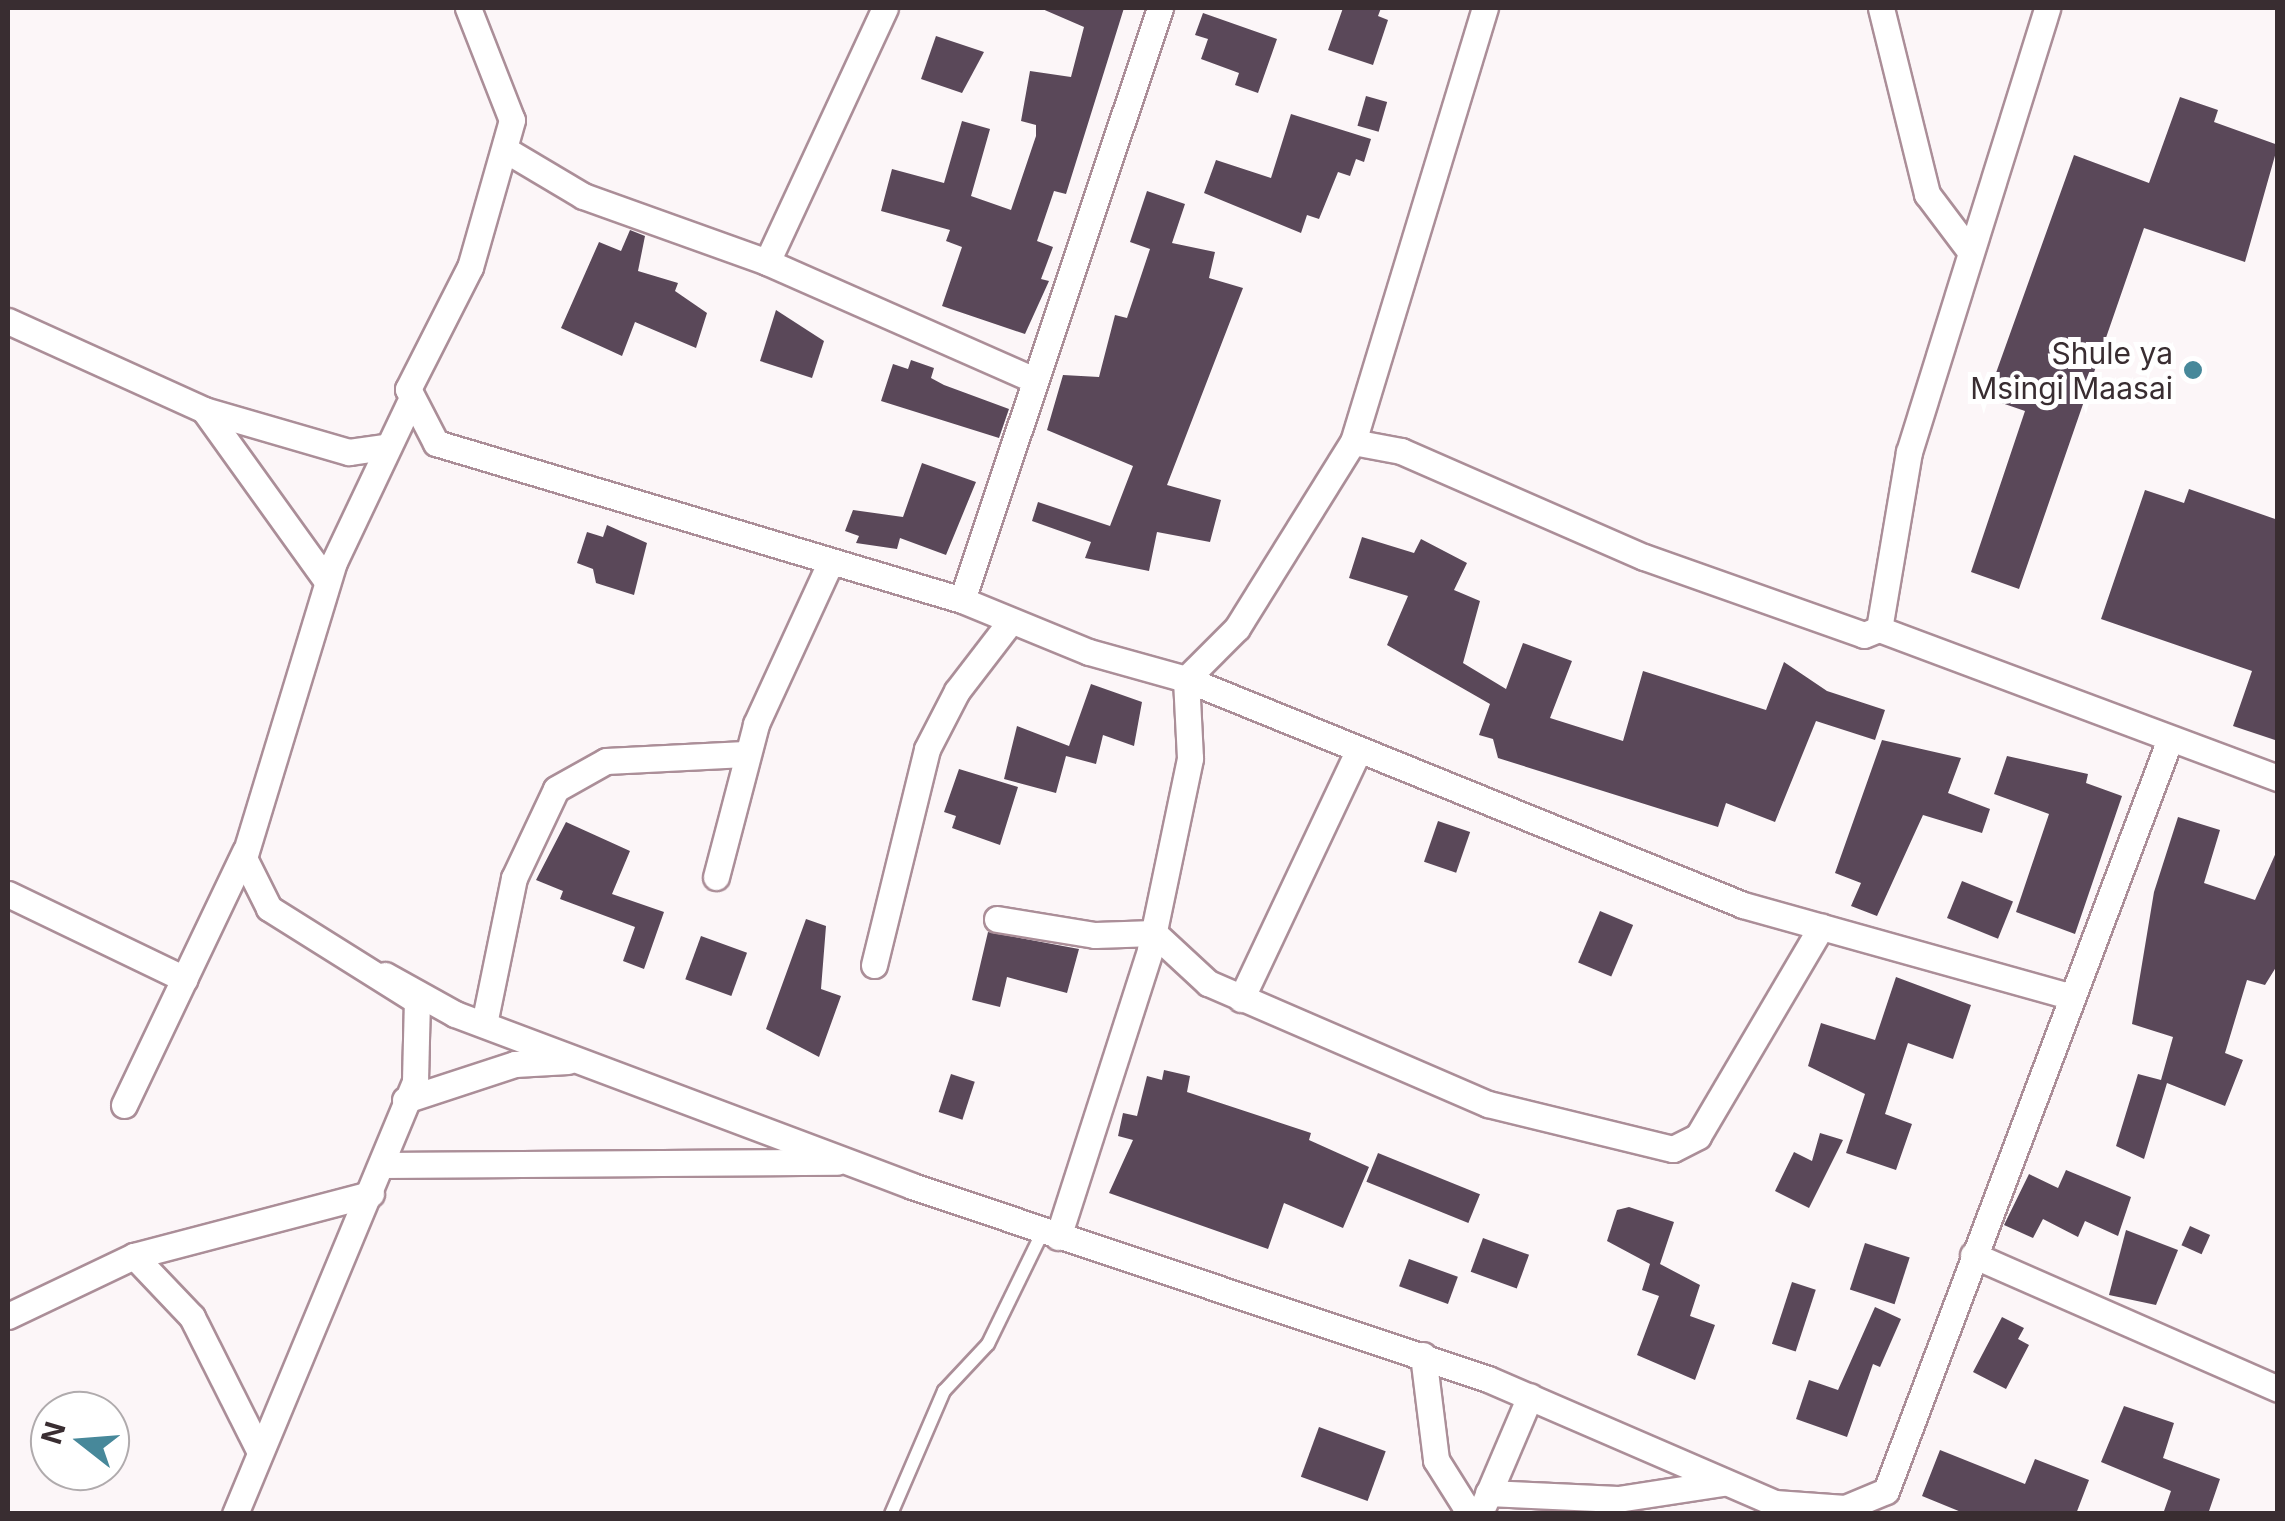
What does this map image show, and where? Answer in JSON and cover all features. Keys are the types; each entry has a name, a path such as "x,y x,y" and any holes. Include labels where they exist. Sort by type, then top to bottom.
{"street":[{"path":"124,1105 245,851 327,581 385,447 408,404 509,152 507,89 468,8"},
{"path":"768,262 885,8"},
{"path":"962,600 1032,379 1160,8"},
{"path":"1050,1234 1154,933 1190,758 1186,679 1237,628 1352,442 1484,8"},
{"path":"1881,8 1927,194 1970,251"},
{"path":"1879,629 1891,525 1970,251 2046,8"},
{"path":"509,152 640,221 768,262 1032,379"},
{"path":"8,321 204,410 349,452 385,447"},
{"path":"408,404 452,451 829,565 962,600 1010,622 1186,679 1357,754 1821,927 2070,996"},
{"path":"204,410 327,581"},
{"path":"1352,442 1401,451 1661,563 1864,635 1879,629 2278,778"},
{"path":"716,877 746,754 829,565"},
{"path":"874,964 927,749 957,690 1010,622"},
{"path":"245,851 249,882 269,908 385,976 484,1024 598,1062 852,1162 1050,1234 1422,1355 1530,1396 1723,1483 1799,1511 1891,1502 1972,1256 2170,739"},
{"path":"484,1024 514,878 556,788 606,762 746,754"},
{"path":"1241,999 1357,754"},
{"path":"8,894 185,979"},
{"path":"996,918 1095,935 1154,933 1190,970 1241,999 1488,1104 1674,1148 1698,1136 1821,927"},
{"path":"234,1514 258,1448 370,1194 405,1100 420,1023 417,1002 385,976"},
{"path":"405,1100 515,1064 598,1062"},
{"path":"382,1164 852,1162"},
{"path":"8,1316 134,1256 370,1194"},
{"path":"134,1256 192,1317 258,1448"},
{"path":"1972,1256 2278,1390"},
{"path":"1422,1355 1436,1460 1470,1514"},
{"path":"1530,1396 1485,1503 1651,1494 1723,1483"},
{"path":"1651,1494 1670,1514"}],"lane":[{"path":"891,1514 944,1391 988,1344 1050,1234"}],"building":[{"path":"1040,8 1124,8 1066,194 1054,191 1037,241 1053,247 1041,279 1049,281 1025,334 942,306 962,247 946,241 950,230 881,211 892,169 944,183 962,121 990,129 971,196 1011,210 1036,136 1036,125 1021,121 1030,71 1071,77 1084,27"},
{"path":"1343,8 1381,8 1378,16 1388,20 1373,65 1328,50"},
{"path":"1203,13 1277,39 1258,93 1235,85 1239,73 1201,59 1208,39 1195,35"},
{"path":"936,36 984,52 962,93 921,79"},
{"path":"1366,96 1387,102 1379,132 1357,126"},
{"path":"2180,97 2218,110 2214,122 2278,145 2245,262 2144,228 2019,589 1971,572 2025,411 1987,398 2074,155 2149,183"},
{"path":"1291,114 1371,139 1364,162 1356,159 1350,176 1338,172 1319,219 1307,215 1301,233 1204,193 1216,160 1271,178"},
{"path":"1147,191 1185,204 1172,243 1215,252 1209,278 1243,288 1167,485 1221,500 1210,542 1157,532 1149,571 1085,558 1091,542 1032,521 1038,502 1110,526 1133,466 1047,430 1063,375 1099,377 1115,315 1127,318 1150,249 1130,242"},
{"path":"630,230 645,236 638,271 678,283 675,291 707,313 696,348 635,322 622,356 561,328 599,242 621,251"},
{"path":"776,310 824,341 812,378 760,361"},
{"path":"911,360 934,368 931,378 944,385 1009,409 999,438 881,401 893,364 908,369"},
{"path":"922,463 976,482 946,555 900,538 897,549 856,543 859,536 845,531 853,510 903,517"},
{"path":"2189,489 2278,520 2278,741 2233,726 2252,671 2101,619 2145,490 2184,503"},
{"path":"607,525 647,543 634,595 596,583 593,569 577,563 587,532 603,537"},
{"path":"1362,537 1414,553 1421,539 1467,563 1454,590 1480,601 1463,663 1506,689 1523,643 1572,661 1550,718 1623,741 1643,671 1766,710 1784,662 1827,691 1885,710 1875,740 1816,721 1775,822 1726,803 1718,827 1498,758 1493,739 1479,735 1490,704 1387,645 1408,596 1349,578"},
{"path":"1091,684 1142,702 1134,746 1103,735 1096,764 1066,756 1056,793 1004,779 1017,726 1069,746"},
{"path":"1882,740 1961,758 1948,793 1990,809 1982,833 1923,815 1877,916 1851,906 1861,883 1835,873"},
{"path":"2007,756 2088,774 2086,783 2122,796 2075,934 2016,912 2049,814 1994,794"},
{"path":"959,769 1018,787 1000,845 952,828 956,816 944,812"},
{"path":"2178,817 2220,830 2204,883 2255,900 2278,848 2278,964 2265,985 2247,980 2225,1053 2243,1060 2225,1106 2167,1083 2144,1159 2116,1146 2138,1074 2161,1080 2173,1037 2132,1024 2154,892"},
{"path":"1438,821 1470,832 1456,873 1424,862"},
{"path":"566,822 630,851 612,894 664,912 644,969 623,961 635,927 560,899 563,891 536,880"},
{"path":"1962,881 2013,902 1998,939 1947,918"},
{"path":"1600,911 1633,925 1611,977 1578,963"},
{"path":"806,919 826,926 821,989 841,996 819,1057 766,1029"},
{"path":"988,932 1079,949 1067,993 1007,977 1000,1007 972,1000"},
{"path":"701,936 747,953 731,996 685,979"},
{"path":"1896,977 1971,1005 1953,1059 1908,1043 1885,1114 1912,1124 1896,1170 1846,1153 1865,1094 1808,1066 1821,1023 1875,1040"},
{"path":"1164,1070 1190,1076 1187,1092 1311,1133 1309,1140 1369,1167 1343,1228 1284,1203 1268,1249 1109,1193 1133,1140 1118,1136 1123,1113 1137,1116 1147,1076 1162,1080"},
{"path":"951,1074 975,1082 962,1120 939,1112"},
{"path":"1820,1133 1843,1140 1809,1208 1775,1191 1794,1152 1812,1161"},
{"path":"1378,1153 1480,1194 1468,1223 1366,1182"},
{"path":"2066,1170 2131,1197 2118,1236 2085,1221 2078,1237 2043,1219 2033,1238 2004,1225 2029,1174 2058,1188"},
{"path":"1629,1207 1674,1222 1660,1264 1700,1285 1690,1316 1715,1325 1695,1380 1637,1355 1659,1296 1642,1290 1650,1264 1607,1241 1617,1210"},
{"path":"2190,1226 2210,1235 2202,1254 2181,1245"},
{"path":"2126,1230 2178,1250 2156,1305 2109,1295"},
{"path":"1483,1238 1529,1255 1517,1289 1471,1272"},
{"path":"1865,1243 1910,1258 1895,1304 1850,1290"},
{"path":"1409,1259 1458,1277 1448,1304 1399,1286"},
{"path":"1792,1282 1816,1290 1796,1352 1772,1344"},
{"path":"1875,1307 1901,1319 1880,1367 1873,1364 1847,1437 1796,1419 1809,1380 1838,1390"},
{"path":"2002,1317 2024,1328 2018,1339 2029,1345 2006,1389 1973,1372"},
{"path":"2124,1406 2174,1423 2163,1458 2220,1479 2208,1514 2163,1514 2171,1491 2101,1462"},
{"path":"1319,1427 1386,1451 1368,1501 1301,1477"},
{"path":"1940,1450 2025,1484 2035,1459 2089,1480 2076,1514 1966,1514 1922,1496"}],"place":[{"name":"Shule ya Msingi Maasai","path":"2193,370"}]}
